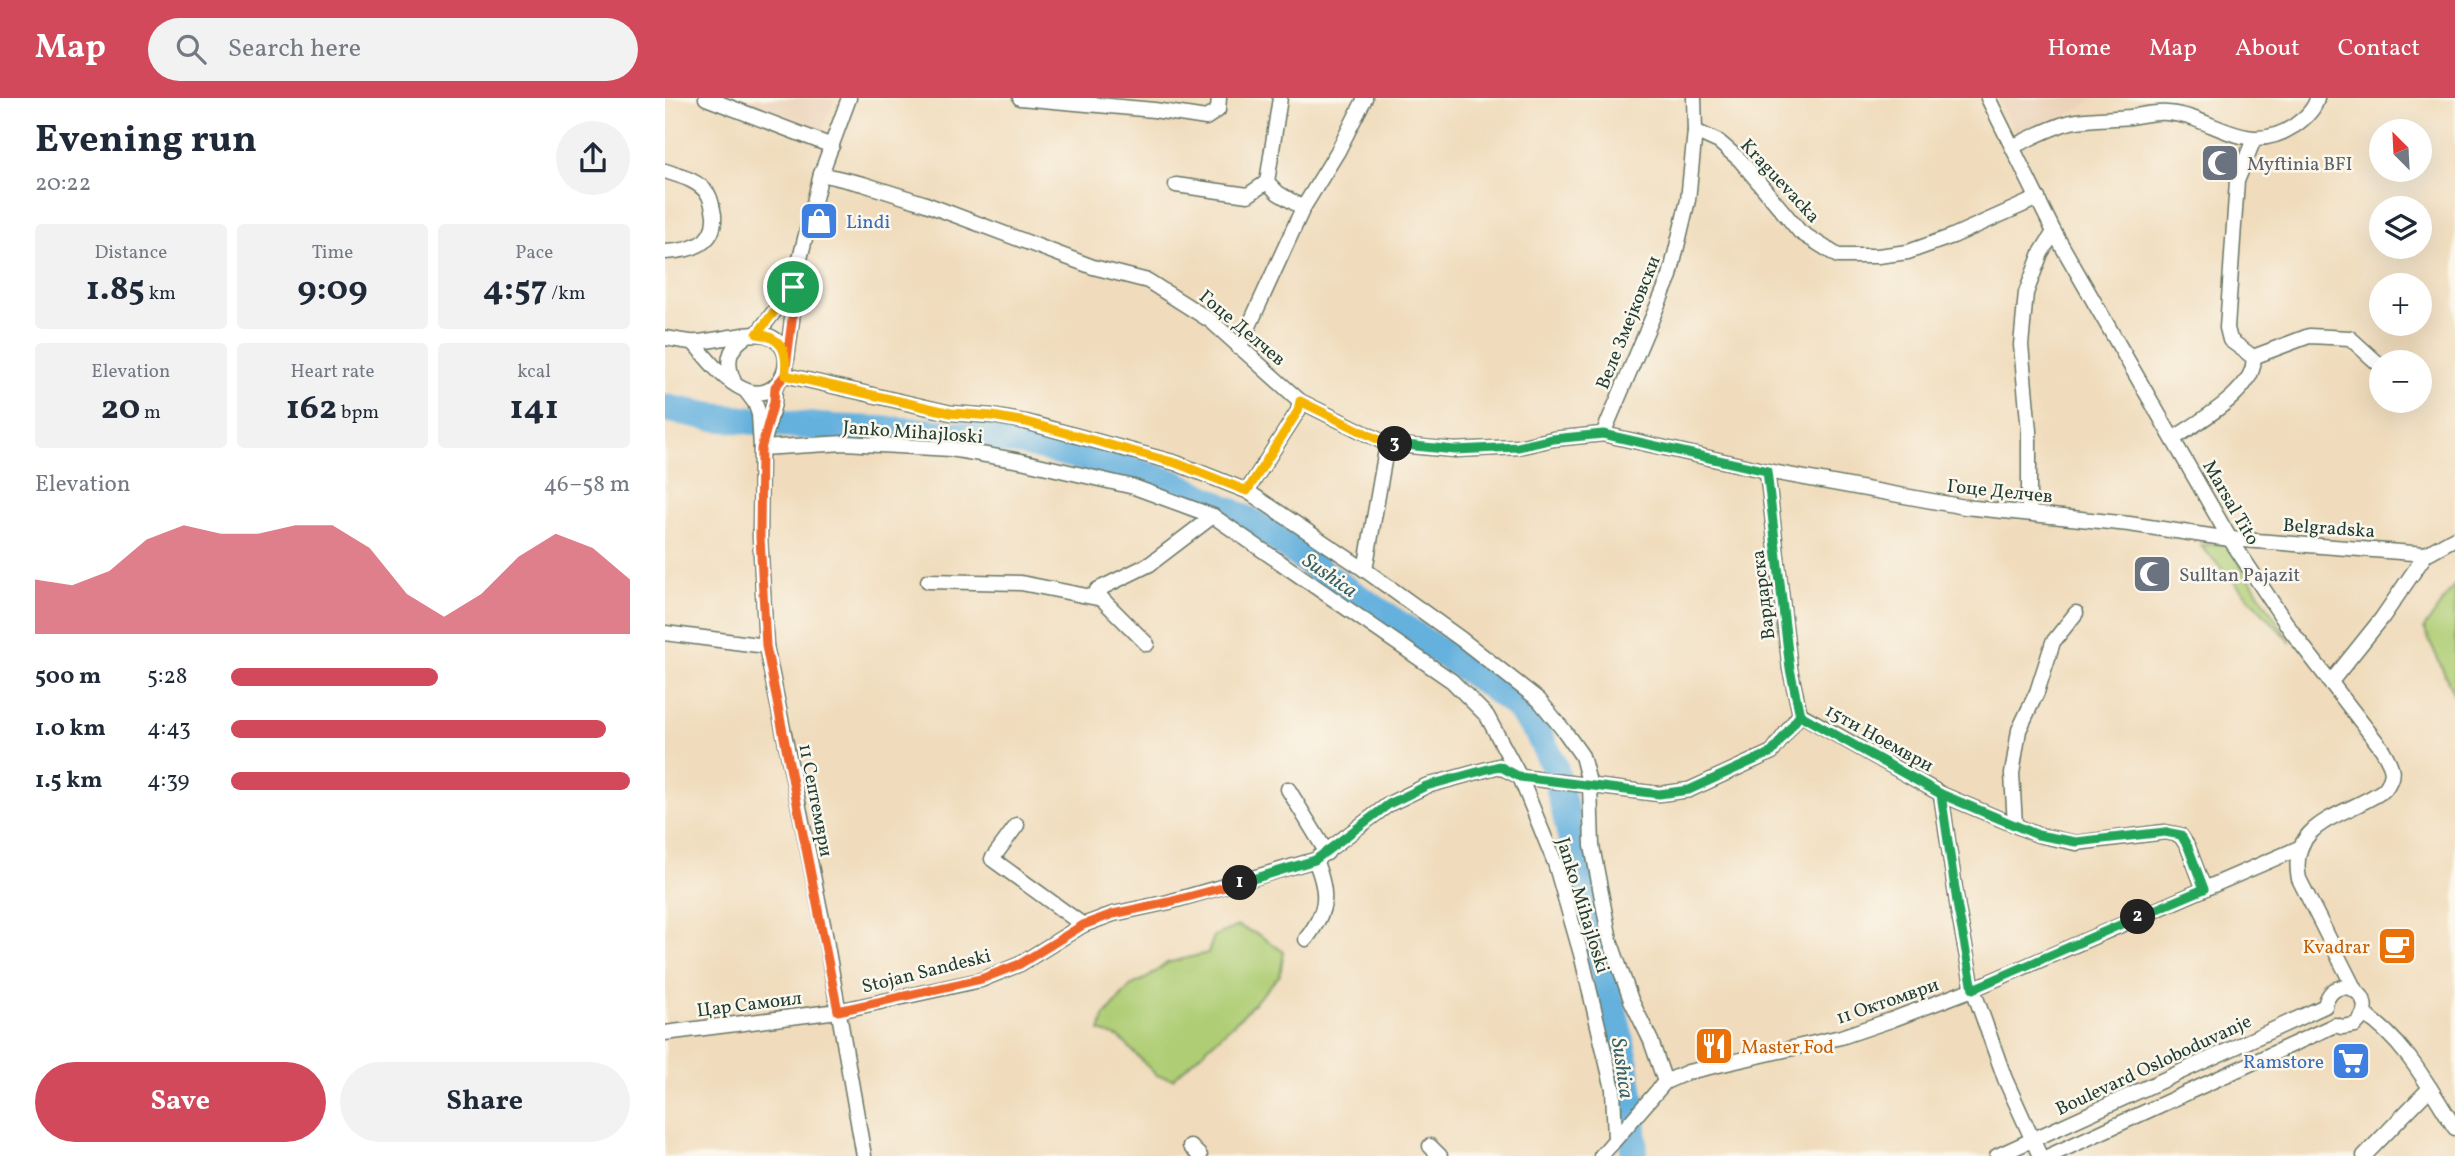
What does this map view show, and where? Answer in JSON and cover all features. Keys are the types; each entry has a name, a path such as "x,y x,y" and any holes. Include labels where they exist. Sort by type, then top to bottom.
{"street":[{"path":"706,98 832,145"},
{"path":"694,343 711,364 746,392 761,393 775,387 785,375 793,287 821,174 849,98"},
{"path":"1020,98 1154,110 1206,118 1217,110 1219,98"},
{"path":"1176,186 1248,195 1267,182 1280,98"},
{"path":"1239,348 1303,208 1338,151 1365,98"},
{"name":"Веле Змејковски","path":"1603,434 1670,276 1688,200 1695,131 1694,98"},
{"name":"Marsal Tito","path":"1988,98 2054,232 2230,539 2330,683 2382,749 2392,769 2392,781 2374,797 2316,827 2306,836 2299,848"},
{"path":"2012,146 2071,122 2167,113 2201,120 2223,132 2253,139 2281,134 2304,119 2316,104 2317,98"},
{"name":"Kraguevacka","path":"1695,131 1719,142 1739,160 1800,233 1838,256 1878,256 1907,252 1954,236 2038,198"},
{"path":"2173,439 2230,399 2249,379 2255,366 2253,358 2230,340 2227,328 2237,181 2253,139"},
{"path":"665,171 693,181 708,195 714,212 714,229 705,242 687,251 665,252"},
{"name":"Гоце Делчев","path":"821,174 863,184 1093,267 1148,281 1211,321 1300,401 1387,444 1455,450 1518,447 1553,439 1603,434 1767,471 1965,507 2029,512 2230,539"},
{"path":"1267,182 1278,193 1303,208"},
{"path":"2029,512 2029,431 2021,345 2026,293 2041,253 2054,232"},
{"path":"746,392 728,369 730,354 736,344 751,335 793,287"},
{"path":"665,338 694,343 768,335 781,345 787,359"},
{"path":"2253,358 2309,336 2350,338 2369,355"},
{"name":"Janko Mihajloski","path":"785,375 951,413 1026,422 1176,463 1247,491 1365,570 1461,639 1539,700 1582,756 1590,786 1592,846 1609,940 1665,1082"},
{"name":"11 Септември","path":"761,442 774,402 775,387"},
{"name":"11 Септември","path":"746,392 759,414 759,524 766,646 864,1156"},
{"path":"1247,491 1298,411 1300,401"},
{"name":"Janko Mihajloski","path":"761,442 951,449 1021,461 1134,487 1213,516 1452,681 1487,716 1520,777 1555,863 1581,954 1613,1089 1620,1134"},
{"path":"1365,570 1387,444"},
{"name":"Вардарска","path":"1767,471 1790,669 1800,715"},
{"path":"1147,644 1102,599 1097,590 1150,564 1213,516"},
{"path":"2330,683 2382,618 2426,554 2455,538"},
{"name":"Belgradska","path":"2230,539 2426,554"},
{"path":"928,581 1021,583 1102,599"},
{"path":"2015,825 2012,774 2019,730 2037,692 2053,642 2076,612"},
{"path":"665,633 766,646"},
{"path":"1520,777 1659,794 1689,790 1772,752 1800,715"},
{"name":"15ти Ноември","path":"1800,715 1941,794 2038,835 2076,842 2130,835 2181,835 2204,889"},
{"name":"Stojan Sandeski","path":"838,1011 981,979 1020,964 1083,925 1113,914 1169,902 1321,856 1389,804 1426,786 1499,766 1520,777"},
{"path":"1288,789 1321,856 1325,899 1321,919 1306,939"},
{"path":"1941,794 1973,989 2005,1079 2040,1156"},
{"path":"1017,825 992,859 1083,925"},
{"path":"2299,848 2296,865 2299,879 2355,990 2364,1000 2364,1014 2378,1023 2400,1046 2455,1128"},
{"name":"11 Октомври","path":"1665,1082 1688,1072 1841,1037 1973,989 2299,848"},
{"name":"Boulevard Osloboduvanje","path":"1997,1156 2325,1006 2326,999 2335,990 2355,990"},
{"name":"Цар Самоил","path":"665,1033 838,1011"},
{"name":"Boulevard Osloboduvanje","path":"2049,1156 2335,1025 2355,1025 2364,1014"},
{"path":"1601,1156 1665,1082"},
{"path":"2364,1156 2430,1088"}],"shaded area":[{"path":"730,98 835,98 821,132"},
{"path":"1998,98 2095,98 2062,120 2020,142"}],"green space":[{"path":"2227,544 2291,643 2200,545"},
{"path":"2455,584 2455,697 2424,628"},
{"path":"1238,926 1259,935 1284,952 1280,975 1243,1015 1173,1079 1156,1075 1120,1038 1100,1031 1104,1017 1130,986 1149,977 1167,963 1208,953 1214,936"}],"waterway":[{"name":"Sushica","path":"665,408 712,417 831,428 927,432 1022,442 1125,468 1175,484 1260,526 1335,582 1515,704 1537,731 1554,766 1623,1051 1632,1108 1634,1156"}],"place":[{"name":"Myftinia BFI","path":"2220,163"},
{"name":"Lindi","path":"819,221"},
{"name":"Sulltan Pajazit","path":"2152,574"},
{"name":"Kvadrar","path":"2397,946"},
{"name":"Master Fod","path":"1714,1046"},
{"name":"Ramstore","path":"2351,1061"}],"route":[{"path":"793,287 757,334 768,335 781,345 787,359 785,375 951,413 1026,422 1176,463 1247,491 1298,411 1300,401 1387,444 1455,450 1518,447 1553,439 1603,434 1767,471 1790,669 1800,715 1871,754 1941,794 1973,989 2204,889 2181,835 2165,832 2076,842 2038,835 1941,794 1800,715 1772,752 1689,790 1659,794 1520,777 1499,766 1426,786 1389,804 1315,860 1169,902 1113,914 1083,925 1020,964 981,979 838,1011 825,934 766,646 759,499 761,449 774,402 775,387 785,375 792,320 793,287"}]}
